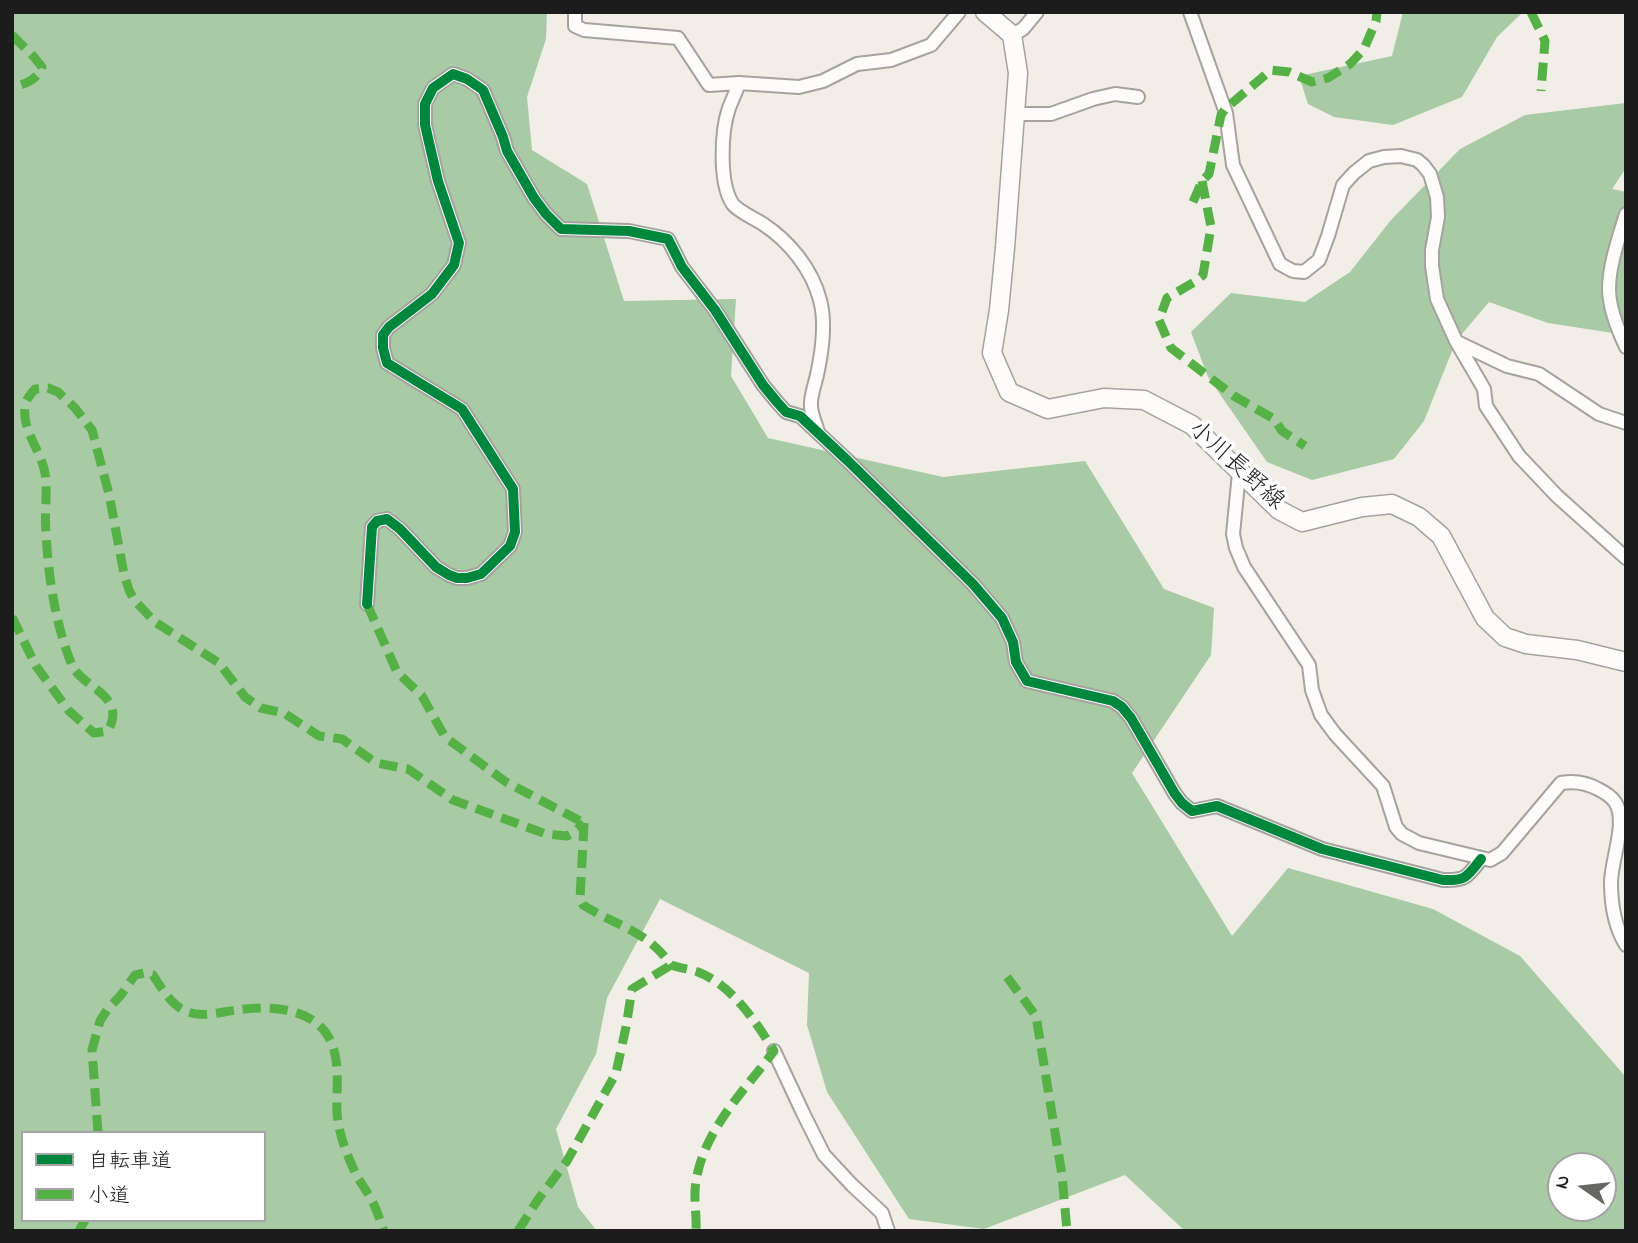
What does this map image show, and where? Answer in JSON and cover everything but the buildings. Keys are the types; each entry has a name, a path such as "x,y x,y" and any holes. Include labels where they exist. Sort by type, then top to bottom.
{"main road":[{"path":"985,12 1012,35"},
{"name":"小川長野線","path":"1012,35 1018,73 1005,248 992,353 1009,392 1048,409 1104,398 1144,400 1192,425 1279,510 1302,522 1362,507 1392,504 1419,517 1441,536 1485,618 1505,637 1526,645 1577,650 1626,662"}],"street":[{"path":"575,12 575,26 584,30 678,38 709,85 739,83 799,87 822,81 857,64 891,61 932,45 959,12"},
{"path":"1012,35 1023,29 1037,12"},
{"path":"1190,12 1226,113 1233,165 1280,264 1293,271 1304,272 1319,260 1343,185 1369,161 1401,156 1417,160 1430,174 1437,197 1438,217 1433,250 1437,299 1456,341 1483,389 1486,406 1519,456 1557,496 1626,558"},
{"path":"367,604 372,527 377,522 387,519 436,566 457,578 481,574 510,547 515,532 513,489 462,409 387,363 383,348 383,335 388,327 432,294 454,265 458,243 438,181 425,125 425,104 433,88 453,74 467,79 483,90 507,151 534,198 561,229 629,231 668,239 682,267 715,310 763,385 786,412 800,416 818,432 973,584 1002,618 1013,642 1016,662 1027,681 1113,701 1122,707 1175,794 1192,811 1217,806 1322,849 1443,880 1459,881 1468,875 1481,859"},
{"path":"739,83 729,107 722,142 725,183 732,205 769,228 785,242 815,284 821,302 822,340 810,406 818,432"},
{"path":"1015,114 1051,114 1115,94 1138,97"},
{"path":"1626,214 1615,250 1609,289 1619,333 1626,347"},
{"path":"1456,341 1507,366 1539,374 1599,414 1626,423"},
{"path":"1239,473 1233,534 1244,567 1309,665 1312,690 1321,715 1383,786 1396,827 1402,834 1419,843 1490,860 1502,853 1561,783 1571,781 1594,787 1614,800 1618,808 1620,823 1611,881 1613,915 1626,945"},
{"path":"774,1051 824,1155 882,1213 888,1231"}],"green space":[{"path":"12,12 547,12 546,39 527,97 532,150 587,184 624,301 736,299 731,376 768,438 943,477 1085,461 1164,589 1214,608 1211,655 1132,773 1232,936 1288,868 1433,909 1520,956 1625,1076 1626,1231 1185,1231 1125,1175 984,1229 909,1219 827,1092 807,1025 809,973 660,899 607,998 596,1054 556,1129 578,1207 597,1231 12,1231"},
{"path":"1403,12 1523,12 1497,37 1462,97 1393,125 1334,117 1308,104 1299,76 1392,56"},
{"path":"1626,103 1626,168 1612,189 1626,192 1626,335 1548,323 1489,302 1456,341 1424,421 1394,459 1312,480 1267,462 1208,377 1191,332 1231,293 1305,302 1350,272 1391,220 1460,149 1525,115"}],"marked path":[{"path":"1193,202 1202,181 1209,174 1221,115 1225,109 1271,70 1289,72 1312,82 1328,78 1350,64 1364,49 1377,12"},
{"path":"1531,12 1545,41 1541,91"},
{"path":"12,35 42,67 30,81 12,87"},
{"path":"1202,181 1211,227 1203,275 1167,298 1159,320 1171,348 1234,396 1274,419 1282,431 1305,446"},
{"path":"12,617 36,666 69,711 94,733 108,731 113,718 112,708 100,692 76,672 71,663 53,598 47,548 45,473 25,416 28,397 35,389 48,388 58,392 75,408 92,430 109,494 124,574 134,600 155,622 219,663 245,697 261,708 284,713 319,736 342,739 376,763 408,769 453,800 546,834 567,836 584,823"},
{"path":"367,604 397,672 422,696 445,737 506,782 584,823"},
{"path":"584,823 580,899 583,905 641,936 662,953 671,965 698,972 722,986 751,1017 774,1051 727,1112 707,1145 696,1181 696,1231"},
{"path":"518,1231 567,1161 616,1073 632,989 671,965"},
{"path":"98,1131 92,1050 100,1021 135,975 153,975 172,1001 194,1014 261,1008 297,1013 318,1024 331,1042 336,1061 337,1112 341,1137 358,1178 374,1204 384,1231"},
{"path":"1007,977 1036,1016 1062,1175 1067,1231"},
{"path":"79,1231 84,1222"}],"cycle path":[{"path":"367,604 372,527 377,521 387,519 436,567 457,578 481,574 510,546 515,532 513,489 462,409 387,363 383,348 383,335 389,327 432,294 454,265 459,243 438,181 425,125 425,104 433,88 453,74 467,79 483,90 507,151 534,198 561,229 629,231 668,239 682,267 715,310 763,385 777,402 786,412 800,416 848,461 973,584 1002,618 1013,642 1016,662 1027,681 1113,701 1122,707 1175,794 1192,811 1217,806 1322,849 1443,880 1465,877 1481,859"}]}
